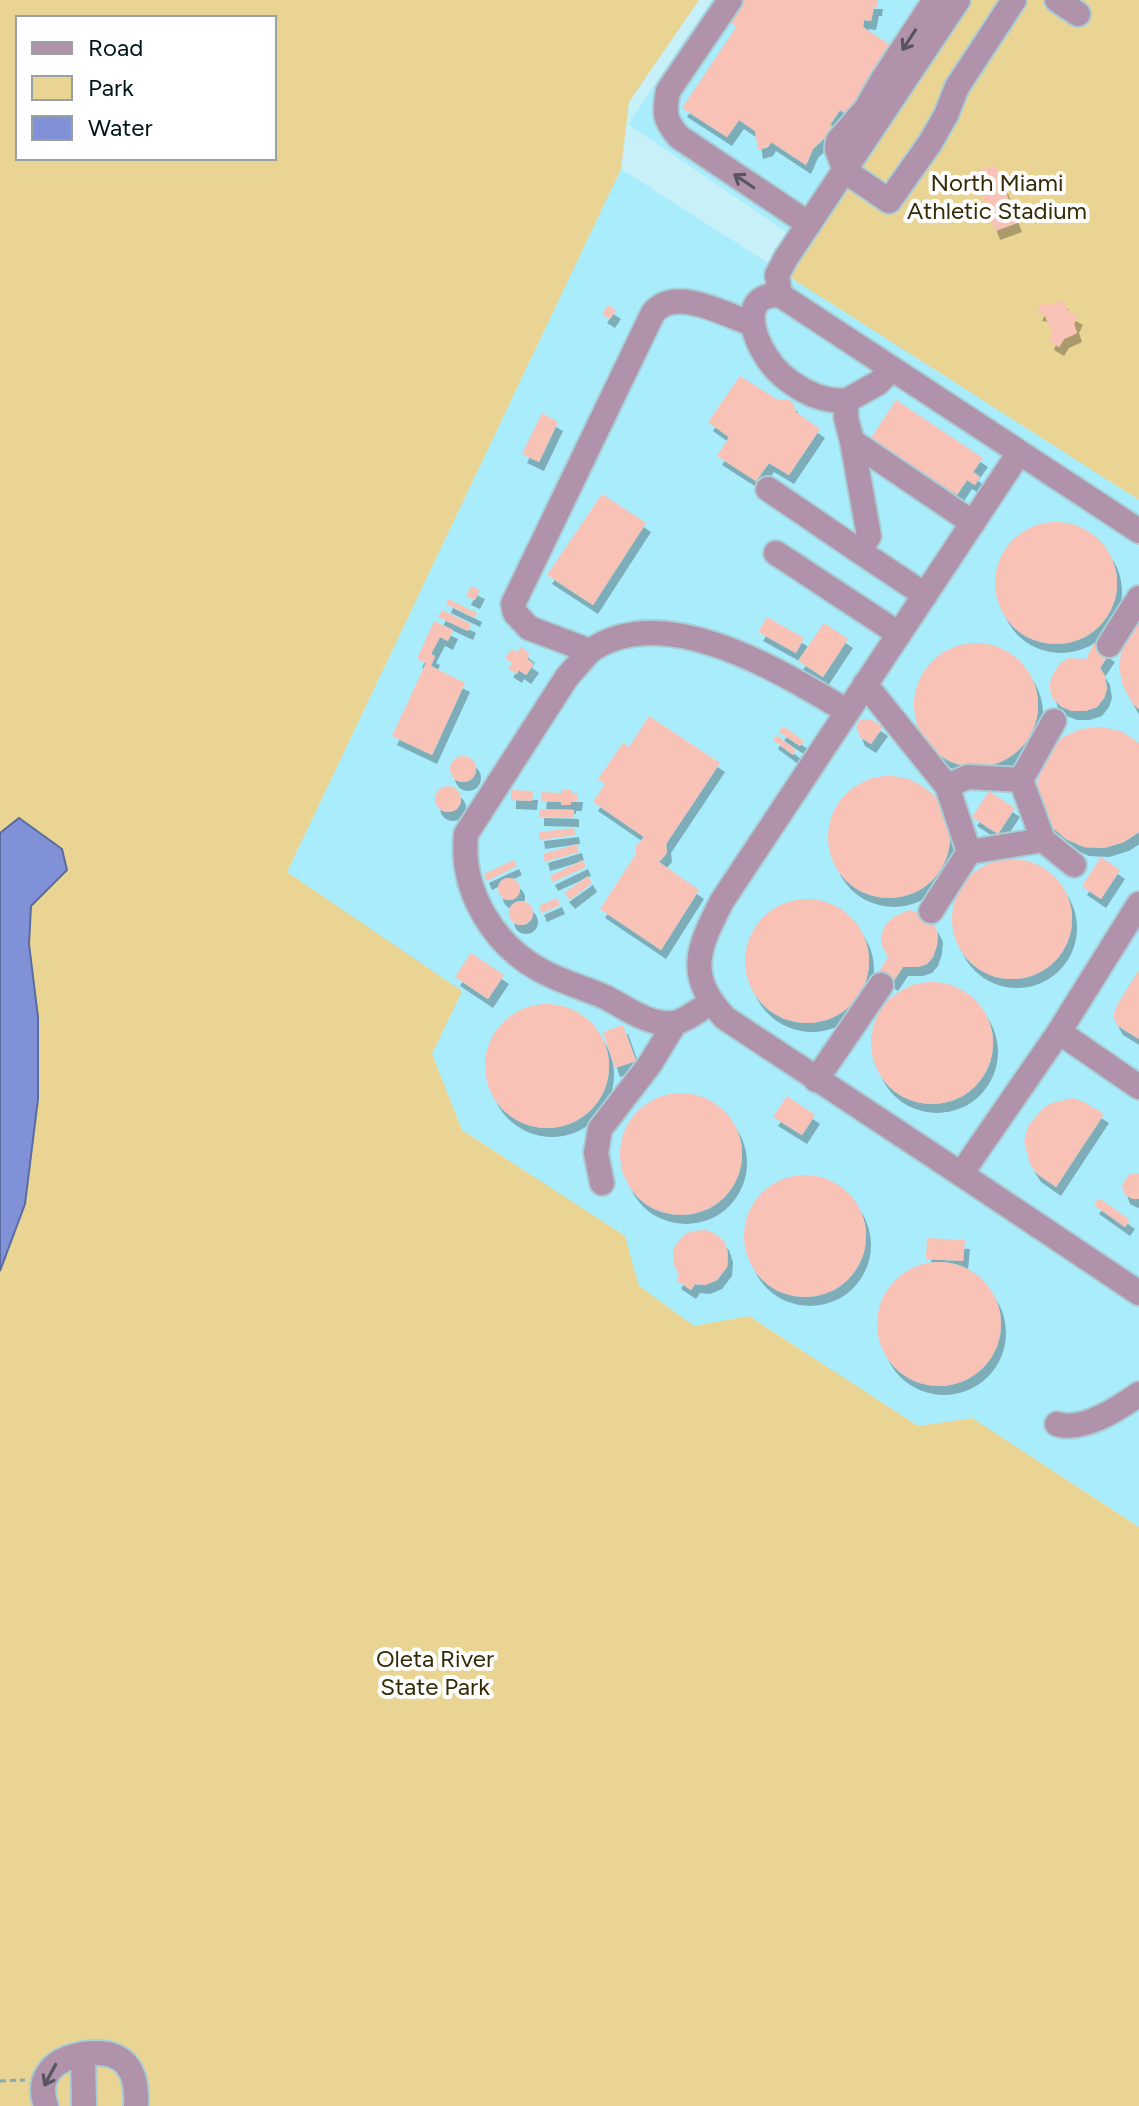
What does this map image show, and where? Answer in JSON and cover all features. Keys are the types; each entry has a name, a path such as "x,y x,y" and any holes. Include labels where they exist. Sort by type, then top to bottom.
{"lane":[{"path":"730,0 668,91 665,109 668,124 679,137 809,224"},
{"path":"935,0 866,109 838,141 837,149 845,171 889,201 930,143 957,87 1014,0"},
{"path":"780,295 777,275 958,0"},
{"path":"1057,0 1078,14"},
{"path":"892,369 878,383 846,401 830,401 812,395 782,374 766,356 752,324 752,313 761,300 769,295 780,295 1139,531"},
{"path":"590,651 529,628 515,613 513,604 653,313 659,305 678,300 752,324"},
{"path":"846,401 846,418 869,536 859,551"},
{"path":"852,441 973,523"},
{"path":"1019,453 722,901 699,952 700,978 710,1003 725,1018 1139,1293"},
{"path":"768,489 925,595"},
{"path":"776,553 899,634"},
{"path":"1109,645 1139,598"},
{"path":"675,1023 644,1019 615,1002 541,971 507,946 482,913 466,870 466,834 567,677 590,651 604,641 639,634 702,641 754,658 847,711"},
{"path":"865,684 947,786 969,852"},
{"path":"1054,721 1021,780 1043,840 1074,865"},
{"path":"947,786 968,777 1021,780"},
{"path":"931,911 969,852 1043,840"},
{"path":"961,1174 1059,1032 1139,904"},
{"path":"816,1080 881,985"},
{"path":"602,1183 596,1153 600,1129 650,1064 675,1023 710,1003"},
{"path":"1059,1032 1139,1087"},
{"path":"1057,1424 1065,1426 1097,1418 1139,1394"},
{"path":"46,2106 43,2088 49,2072 60,2060 104,2053 121,2059 134,2077 136,2106"},
{"path":"83,2054 84,2106"}],"shaded area":[{"path":"712,0 946,0 791,235 628,124"},
{"path":"621,169 1139,500 1139,1527 972,1418 918,1426 749,1316 694,1326 638,1286 624,1236 462,1130 432,1054 287,872"}],"green space":[{"name":"Oleta River State Park","path":"0,0 699,0 629,102 621,169 287,872 462,991 432,1054 462,1130 625,1236 639,1286 694,1326 749,1316 918,1426 972,1418 1139,1527 1139,2106 0,2106"},
{"name":"North Miami Athletic Stadium","path":"957,0 1139,0 1139,500 785,274"}],"water":[{"path":"19,818 62,849 67,870 31,906 29,944 38,1017 38,1099 25,1204 0,1271 0,833"}],"building":[{"path":"744,0 878,0 871,21 864,20 863,27 893,47 847,115 840,110 830,125 835,128 813,149 806,165 771,142 768,147 758,150 755,131 739,120 727,137 682,108 736,27 730,22"},
{"path":"996,165 1017,223 995,231 974,172"},
{"path":"1063,300 1067,310 1078,316 1074,324 1077,333 1064,339 1059,347 1049,341 1052,333 1044,313 1037,312 1042,302 1049,305"},
{"path":"608,305 616,310 610,319 602,314"},
{"path":"740,376 778,400 787,399 793,403 796,412 820,429 789,475 769,463 756,481 717,456 729,437 708,422"},
{"path":"896,400 983,458 973,472 980,477 975,485 967,480 957,495 871,438"},
{"path":"542,413 558,422 539,462 522,454"},
{"path":"602,494 646,523 593,605 547,575"},
{"path":"1056,522 1079,527 1099,540 1112,560 1117,583 1112,606 1099,626 1079,639 1056,644 1033,639 1013,626 1000,606 995,583 1000,560 1013,540 1033,527"},
{"path":"471,586 480,590 475,600 466,596"},
{"path":"448,599 477,613 475,618 446,604"},
{"path":"442,610 471,624 468,631 438,617"},
{"path":"767,617 804,638 796,653 758,632"},
{"path":"434,621 453,630 448,641 440,637 431,654 435,656 431,666 465,683 432,755 392,736 426,663 417,659"},
{"path":"1139,621 1139,709 1123,686 1119,667 1122,647"},
{"path":"824,623 848,639 823,677 798,661"},
{"path":"976,643 1000,647 1020,661 1034,681 1038,705 1034,729 1020,749 1000,763 976,767 952,763 932,749 918,729 914,705 918,681 932,661 952,647"},
{"path":"1094,643 1110,653 1100,668 1107,689 1104,698 1097,707 1085,711 1062,707 1053,699 1049,687 1052,676 1060,663 1069,658 1086,659"},
{"path":"521,647 530,654 527,659 534,664 526,675 508,668 512,663 505,658 512,649 517,652"},
{"path":"649,716 720,763 666,844 667,853 659,862 699,890 661,950 600,909 644,837 593,802 605,784 598,779 623,743 629,747"},
{"path":"861,719 871,719 883,727 871,744 860,737 856,727"},
{"path":"783,726 804,741 800,746 779,732"},
{"path":"1101,727 1121,731 1139,743 1139,832 1124,842 1104,848 1084,847 1066,839 1051,826 1041,809 1037,789 1040,769 1049,751 1063,737 1081,729"},
{"path":"776,735 796,750 793,755 773,740"},
{"path":"463,756 472,760 476,769 472,778 463,782 454,778 450,769 454,760"},
{"path":"889,776 912,781 932,794 945,814 950,837 945,860 932,880 912,893 889,898 866,893 846,880 833,860 828,837 833,814 846,794 866,781"},
{"path":"448,786 457,790 461,799 457,808 448,812 439,808 435,799 439,790"},
{"path":"511,790 533,791 532,801 511,800"},
{"path":"562,790 578,793 577,802 561,805 561,802 541,801 542,792 561,793"},
{"path":"989,791 1015,808 998,834 972,817"},
{"path":"539,809 574,810 574,818 539,817"},
{"path":"574,828 575,835 540,840 539,832"},
{"path":"577,844 579,852 545,862 543,854"},
{"path":"1101,857 1120,870 1101,899 1082,886"},
{"path":"1012,859 1035,864 1054,877 1067,896 1072,919 1067,942 1054,961 1035,974 1012,979 989,974 970,961 957,942 952,919 957,896 970,877 989,864"},
{"path":"514,860 517,866 487,881 484,874"},
{"path":"583,860 586,867 553,882 550,876"},
{"path":"588,876 592,883 570,900 564,893"},
{"path":"505,878 513,878 520,889 513,900 505,900 498,893 498,885"},
{"path":"557,898 560,905 542,913 539,906"},
{"path":"807,899 831,904 851,917 864,937 869,961 864,985 851,1005 831,1018 807,1023 783,1018 763,1005 750,985 745,961 750,937 763,917 783,904"},
{"path":"521,901 529,905 533,913 529,921 521,925 513,921 509,913 513,905"},
{"path":"909,910 922,913 933,923 938,933 937,945 927,964 903,967 893,982 879,972 888,957 881,936 886,924"},
{"path":"471,953 504,975 488,999 455,977"},
{"path":"1139,970 1139,1039 1118,1026 1113,1017"},
{"path":"932,982 955,987 975,1000 988,1020 993,1043 988,1066 975,1086 955,1099 932,1104 909,1099 889,1086 876,1066 871,1043 876,1020 889,1000 909,987"},
{"path":"547,1004 571,1009 591,1022 604,1042 609,1066 604,1090 591,1110 571,1123 547,1128 523,1123 503,1110 490,1090 485,1066 490,1042 503,1022 523,1009"},
{"path":"623,1025 636,1061 615,1068 603,1032"},
{"path":"681,1093 705,1097 724,1111 738,1130 742,1154 738,1178 724,1197 705,1211 681,1215 657,1211 638,1197 624,1178 620,1154 624,1130 638,1111 657,1097"},
{"path":"787,1096 815,1115 802,1135 773,1117"},
{"path":"1073,1098 1104,1114 1056,1187 1036,1173 1030,1164 1024,1141 1028,1126 1043,1108"},
{"path":"1139,1173 1139,1199 1133,1199 1125,1195 1122,1186 1128,1175"},
{"path":"805,1175 828,1179 848,1193 862,1213 866,1236 862,1259 848,1279 828,1293 805,1297 782,1293 762,1279 748,1259 744,1236 748,1213 762,1193 782,1179"},
{"path":"1099,1198 1130,1220 1125,1227 1094,1205"},
{"path":"706,1230 724,1241 728,1253 727,1267 717,1280 705,1285 695,1284 691,1290 676,1280 679,1275 673,1252 685,1234"},
{"path":"927,1238 965,1240 963,1261 926,1259"},
{"path":"939,1262 963,1267 983,1280 996,1300 1001,1324 996,1348 983,1368 963,1381 939,1386 915,1381 895,1368 882,1348 877,1324 882,1300 895,1280 915,1267"}]}
